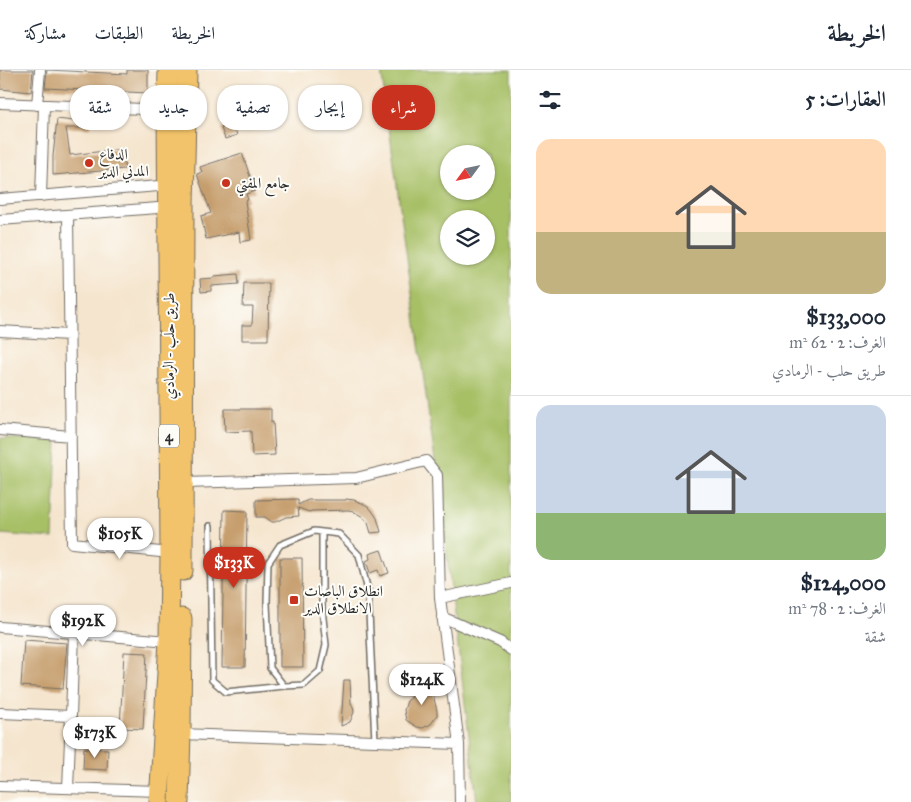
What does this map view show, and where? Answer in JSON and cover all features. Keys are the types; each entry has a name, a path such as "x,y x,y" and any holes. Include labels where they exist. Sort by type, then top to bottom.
{"highway":[{"name":"طريق حلب - الرمادي","path":"168,70 168,85"},
{"name":"طريق حلب - الرمادي","path":"159,796 169,641 177,185 187,70"},
{"name":"طريق حلب - الرمادي","path":"170,130 177,185"},
{"name":"طريق حلب - الرمادي","path":"177,207 184,483 179,802"}],"street":[{"path":"40,70 41,196"},
{"path":"0,103 140,109"},
{"path":"0,199 177,185"},
{"path":"0,220 177,207"},
{"path":"68,215 72,543 170,553"},
{"path":"0,331 69,336"},
{"path":"0,430 71,436"},
{"path":"184,483 356,478 426,461 437,475 440,598 459,744 460,802"},
{"path":"440,598 511,583"},
{"path":"442,617 500,642 511,650"},
{"path":"0,627 169,641"},
{"path":"68,788 74,634"},
{"path":"0,713 70,716"},
{"path":"181,734 459,744"},
{"path":"0,786 68,788 159,796"}],"lane":[{"path":"210,526 212,680 226,692 304,685 320,672 326,645 322,609 322,532"},
{"path":"284,686 270,668 267,603 268,564 280,544 314,531 339,534 359,555 368,591 375,742"}],"green space":[{"path":"381,70 511,70 511,802 477,802 437,475 389,130 435,130 435,85 383,85"},
{"path":"0,438 57,441 53,538 0,534"}],"building":[{"path":"0,70 33,70 31,92 0,89"},
{"path":"47,70 127,74 127,70 148,70 148,85 140,85 140,93 130,92 130,85 70,85 70,89 45,88"},
{"path":"57,119 70,121 70,128 66,128 70,155 123,149 125,169 53,175"},
{"path":"222,130 235,130 237,135 225,139"},
{"path":"242,153 255,191 246,194 248,200 245,201 251,240 240,242 239,232 206,239 201,216 211,213 197,174 202,172 200,167"},
{"path":"238,274 239,284 211,286 211,291 201,292 200,279"},
{"path":"244,283 269,283 268,340 242,340 242,325 252,325 253,307 243,307"},
{"path":"225,409 271,409 275,455 252,456 251,431 225,432"},
{"path":"298,499 298,505 308,500 346,499 362,503 368,506 377,518 381,532 371,533 368,523 363,517 348,510 309,512 298,508 299,516 286,517 275,522 265,517 256,517 256,500"},
{"path":"224,510 247,511 245,667 222,667"},
{"path":"381,550 389,573 380,576 378,570 370,573 366,561 370,559 369,554"},
{"path":"280,558 302,558 303,667 280,667"},
{"path":"24,640 67,643 63,689 21,686"},
{"path":"124,652 147,653 143,729 120,728"},
{"path":"429,678 437,715 431,724 423,728 417,727 406,720 404,710 407,701 414,695 415,687 424,679"},
{"path":"344,680 350,680 351,703 354,712 350,722 341,726"},
{"path":"84,748 108,749 107,770 83,769"}],"place":[{"name":"الدفاع المدني الدير","path":"89,163"},
{"name":"جامع المفتي","path":"226,183"},
{"name":"انطلاق الباصات الانطلاق الدير","path":"294,600"}]}
